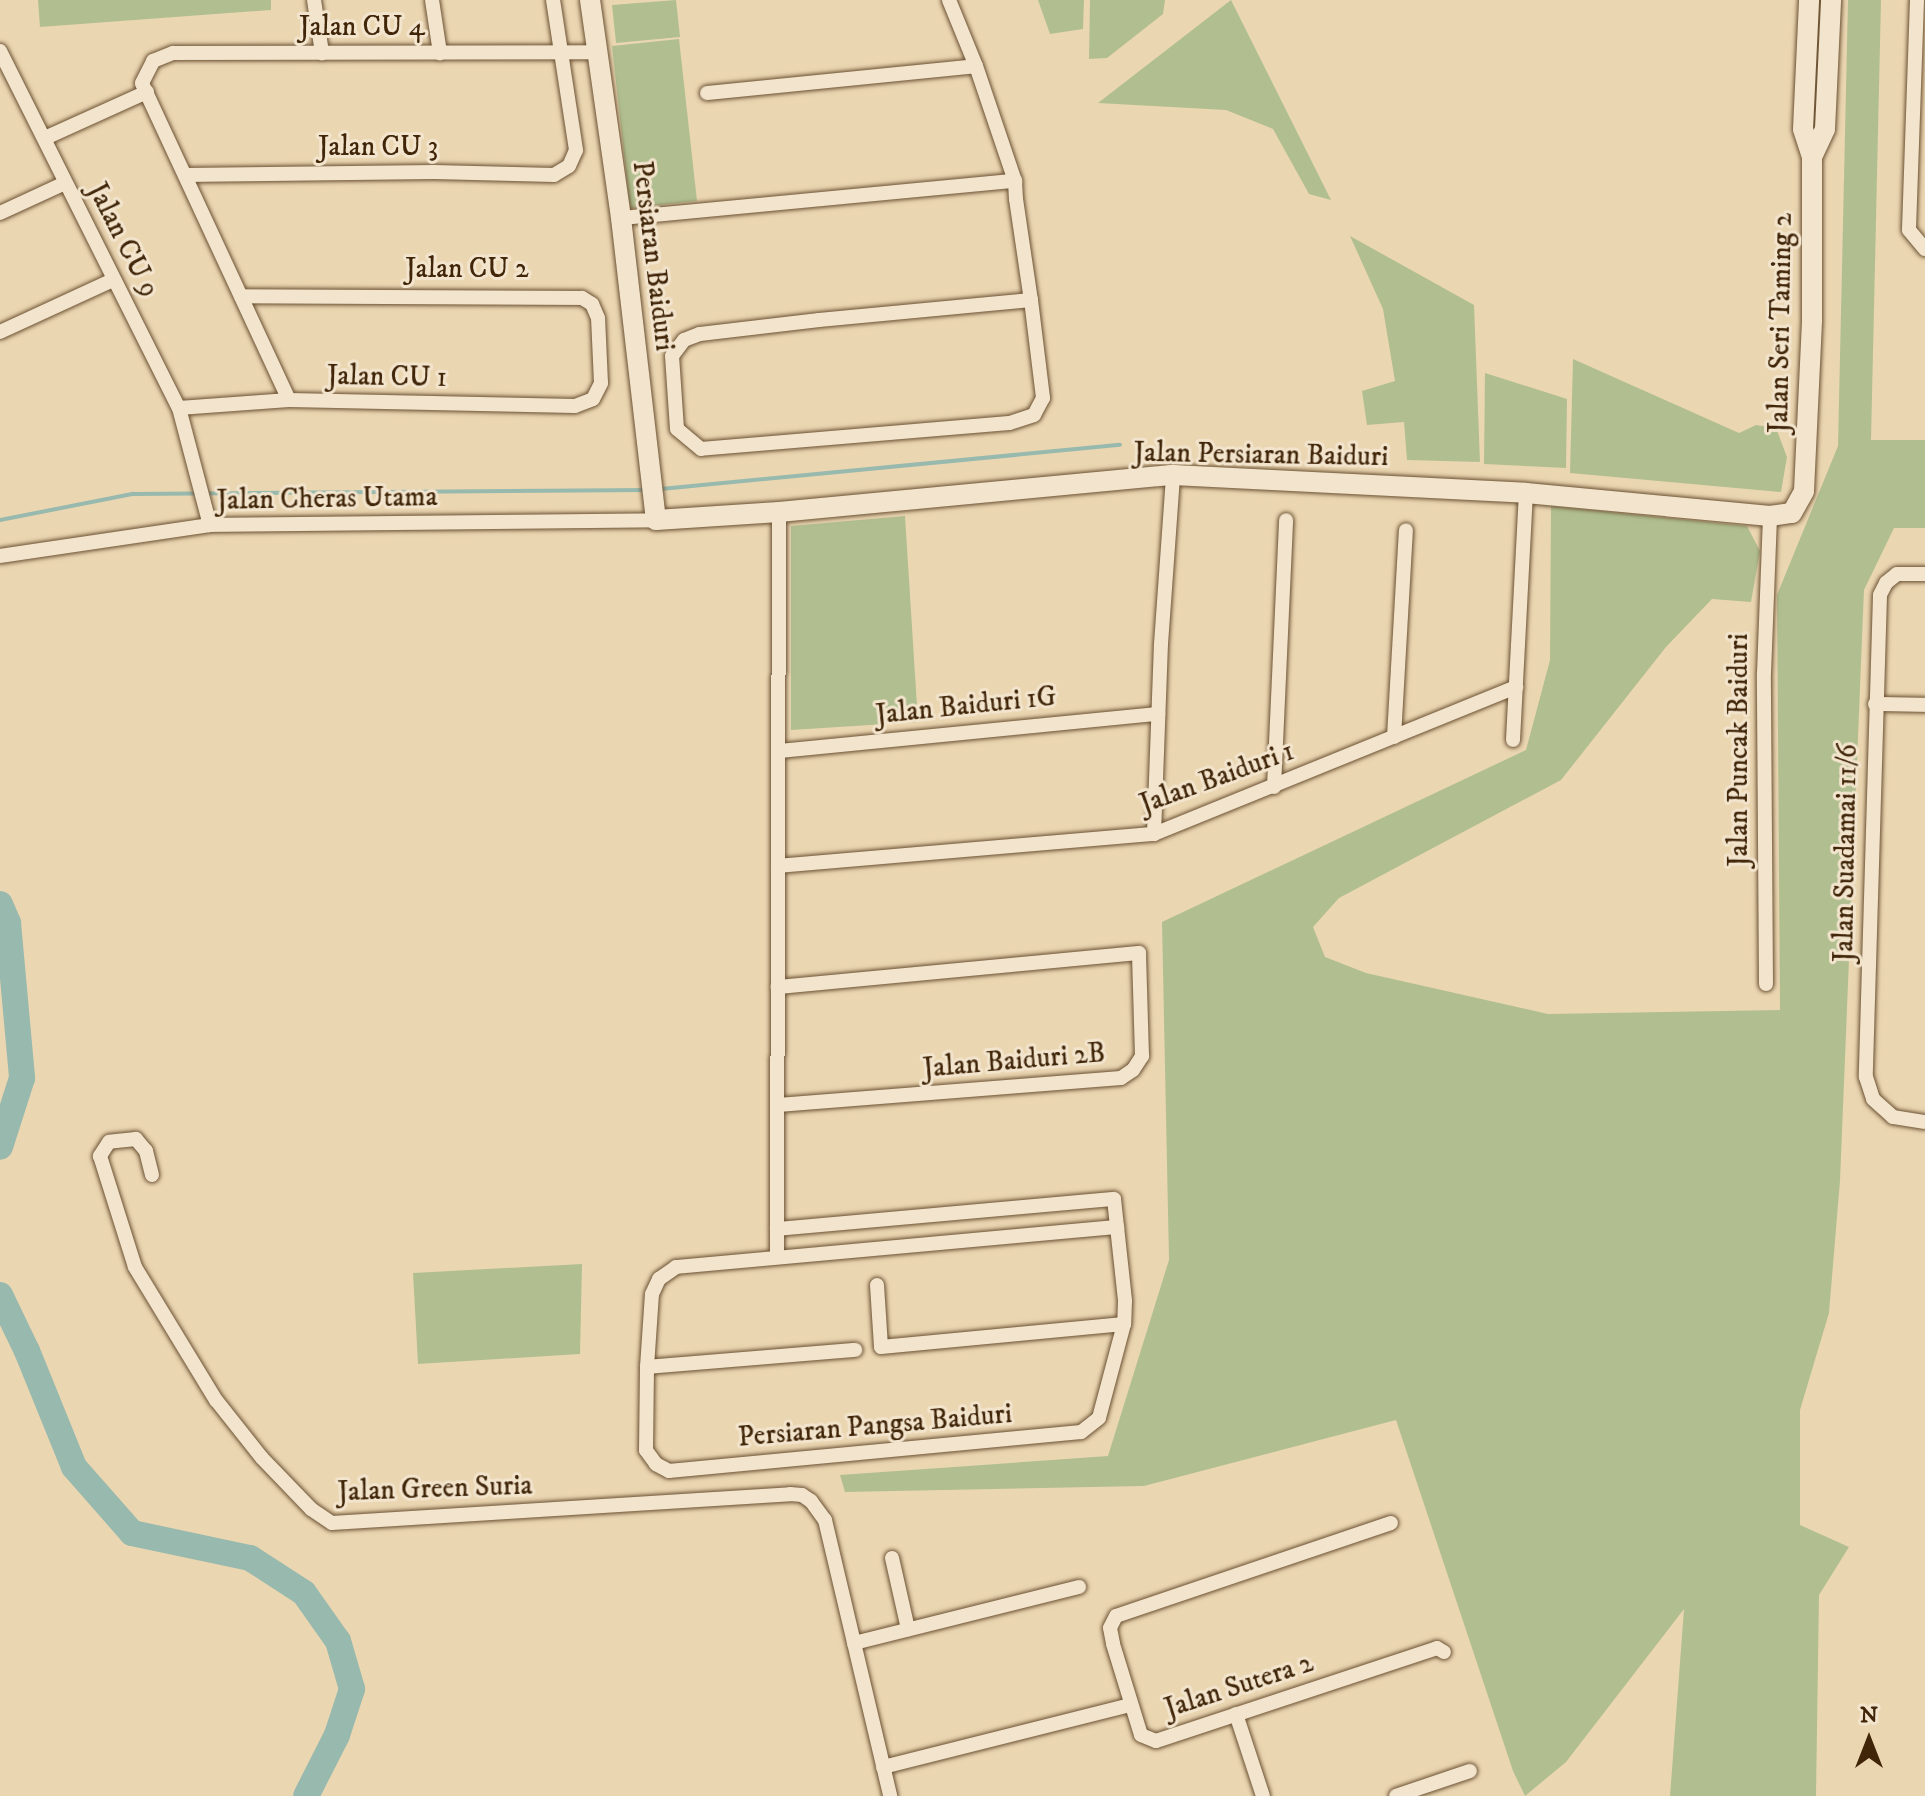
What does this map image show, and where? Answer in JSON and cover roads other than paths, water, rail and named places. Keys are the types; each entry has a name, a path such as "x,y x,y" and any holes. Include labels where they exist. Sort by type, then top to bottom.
{"street":[{"path":"314,0 322,53"},
{"path":"432,0 440,53"},
{"path":"553,0 560,53"},
{"name":"Persiaran Baiduri","path":"590,0 621,218 656,520"},
{"path":"949,0 976,66 1015,181 1031,300 1043,398 1034,415 1009,423 701,449 677,429 672,356 684,340 700,334 1031,300"},
{"name":"Jalan Seri Taming 2","path":"1770,516 1792,513 1804,491 1812,320 1812,157 1803,129 1809,0"},
{"name":"Jalan Seri Taming 2","path":"1812,157 1825,129 1831,0"},
{"path":"1917,0 1919,122 1909,230 1925,249"},
{"name":"Jalan CU 9","path":"0,51 179,408 210,525"},
{"name":"Jalan CU 4","path":"144,88 153,61 173,53 597,52"},
{"name":"Jalan CU 3","path":"185,175 434,172 554,175 569,166 576,150 560,53"},
{"path":"707,93 976,66"},
{"path":"45,138 144,88 289,400"},
{"path":"621,218 1015,181"},
{"path":"0,213 65,183"},
{"path":"0,332 113,280"},
{"name":"Jalan CU 2","path":"241,296 582,298 592,304 598,318 601,383 593,399"},
{"name":"Jalan CU 1","path":"179,408 289,400 575,406 593,399"},
{"path":"1154,834 1173,475"},
{"name":"Jalan Persiaran Baiduri","path":"656,520 779,512 1173,475 1526,493 1770,516"},
{"path":"1513,740 1526,493"},
{"path":"779,512 777,1256 1117,1227"},
{"name":"Jalan Puncak Baiduri","path":"1766,984 1764,673 1770,516"},
{"name":"Jalan Cheras Utama","path":"0,556 210,525 656,520"},
{"path":"1274,787 1286,520"},
{"path":"1394,737 1406,530"},
{"name":"Jalan Suadamai 11/6","path":"1925,574 1897,574 1886,583 1880,595 1866,1077 1873,1099 1893,1117 1925,1122"},
{"name":"Jalan Baiduri 1","path":"778,866 1154,834 1516,687"},
{"path":"1875,704 1925,705"},
{"name":"Jalan Baiduri 1G","path":"779,751 1158,714"},
{"name":"Jalan Baiduri 2B","path":"778,987 1139,953 1142,1056 1133,1070 1121,1078 778,1105"},
{"name":"Jalan Green Suria","path":"152,1175 146,1151 136,1139 109,1142 100,1156 127,1251 216,1400 262,1458 322,1518 341,1524 802,1495 820,1510 825,1520 854,1643"},
{"name":"Persiaran Pangsa Baiduri","path":"777,1229 1114,1199 1125,1301 1124,1324 1099,1418 1081,1432 699,1469 669,1471 656,1464 646,1450 647,1367 652,1294 659,1279 676,1267 777,1256"},
{"path":"877,1285 881,1347 1124,1324"},
{"path":"647,1367 855,1350"},
{"name":"Jalan Sutera 2","path":"1391,1523 1116,1616 1111,1621 1113,1644 1141,1735 1156,1741 1437,1648 1444,1652"},
{"path":"892,1558 908,1629"},
{"path":"890,1796 854,1643 1079,1587"},
{"path":"883,1767 1130,1705"},
{"path":"1236,1714 1263,1796"},
{"path":"1396,1796 1470,1771"}],"waterway":[{"path":"661,489 1120,445"},
{"path":"0,520 133,494 648,490"},
{"path":"0,904 8,923 22,1078 0,1147"},
{"path":"0,1295 27,1351 74,1467 132,1533 250,1558 304,1593 338,1641 352,1689 337,1735 306,1796"}]}
